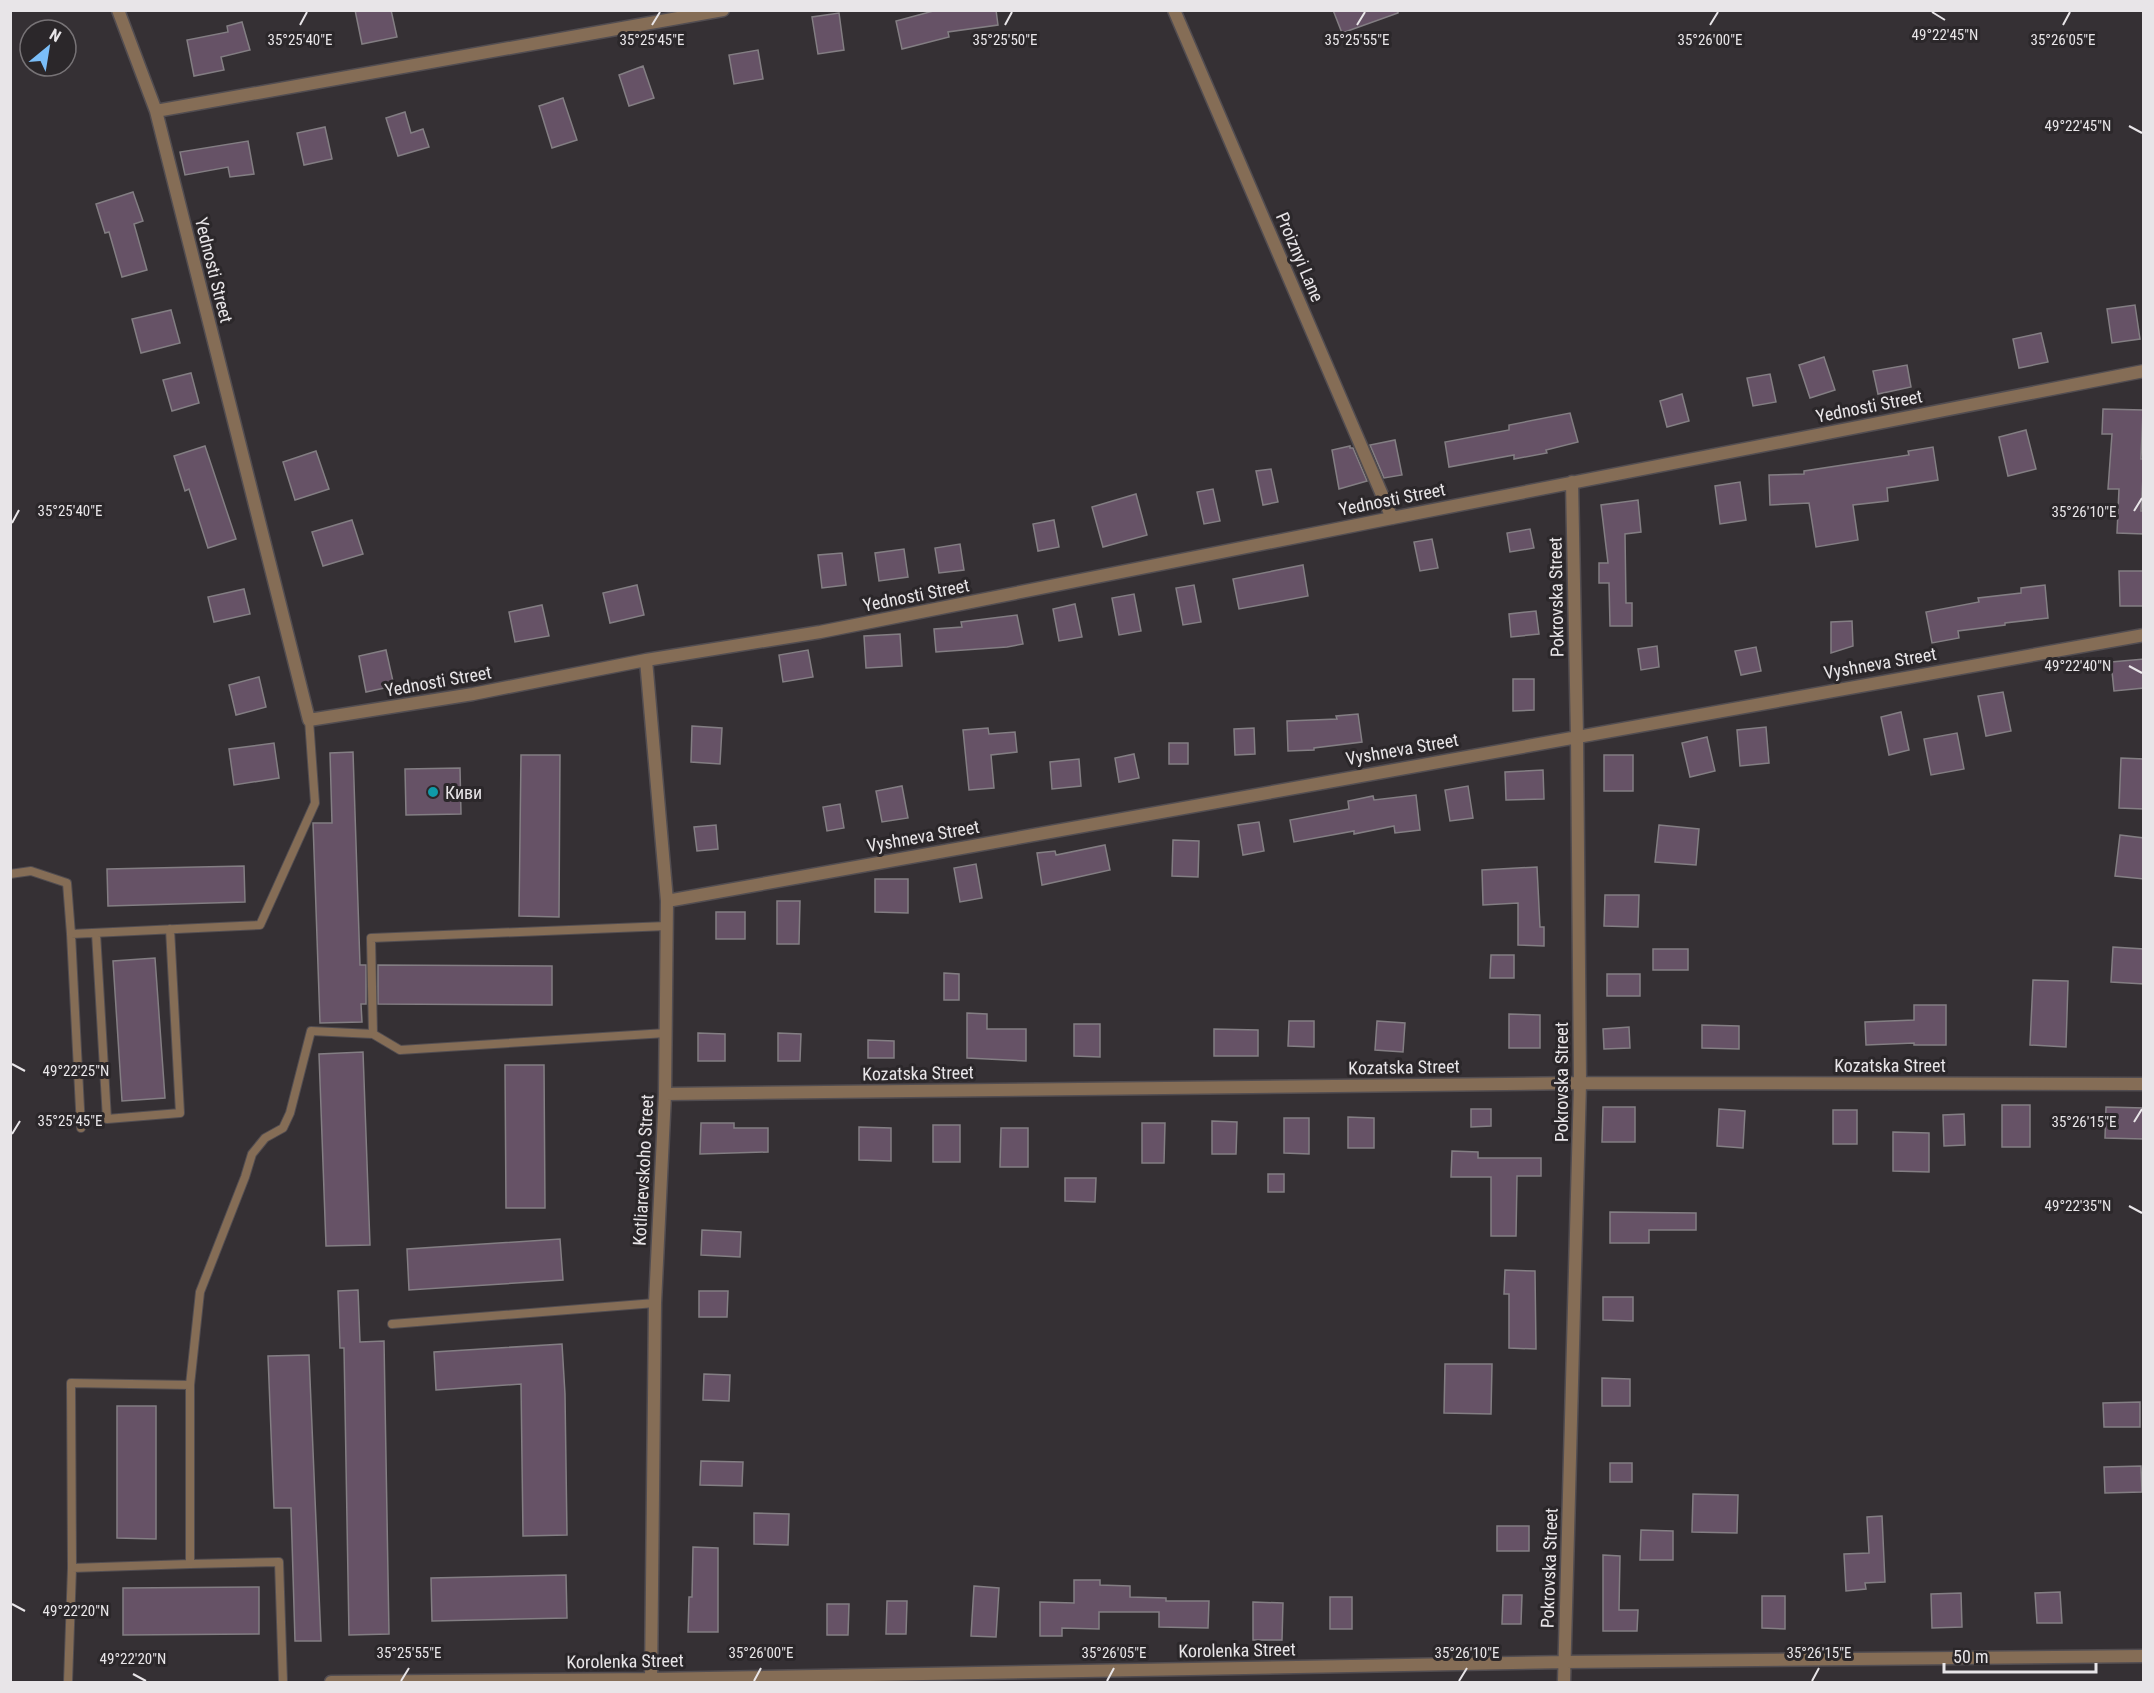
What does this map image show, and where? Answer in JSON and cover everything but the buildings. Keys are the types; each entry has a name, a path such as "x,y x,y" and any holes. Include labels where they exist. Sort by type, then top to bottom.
{"street":[{"name":"Yednosti Street","path":"118,10 156,111 309,720 473,694 646,660 820,632 2144,371"},
{"path":"156,111 723,10"},
{"name":"Proiznyi Lane","path":"1174,10 1392,518"},
{"name":"Pokrovska Street","path":"1564,1683 1580,1083 1572,482"},
{"name":"Vyshneva Street","path":"667,901 1577,735 2144,635"},
{"name":"Kotliarevskoho Street","path":"646,660 667,901 665,1094 655,1302 651,1681"},
{"name":"Kozatska Street","path":"665,1094 1580,1083 2144,1084"},
{"name":"Korolenka Street","path":"331,1683 651,1681 1565,1662 2144,1656"}],"lane":[{"path":"71,934 260,925 315,803 309,720"},
{"path":"10,874 31,871 67,883 81,1128"},
{"path":"373,1035 370,938 667,926"},
{"path":"96,933 107,1119 180,1113 170,929"},
{"path":"190,1564 190,1385 201,1292 252,1154 265,1138 283,1128 290,1113 311,1032 373,1035 400,1050 666,1033"},
{"path":"392,1324 655,1302"},
{"path":"68,1683 72,1568 70,1383 190,1385"},
{"path":"72,1568 279,1562 283,1683"}],"place":[{"name":"Киви","path":"433,792"}]}
